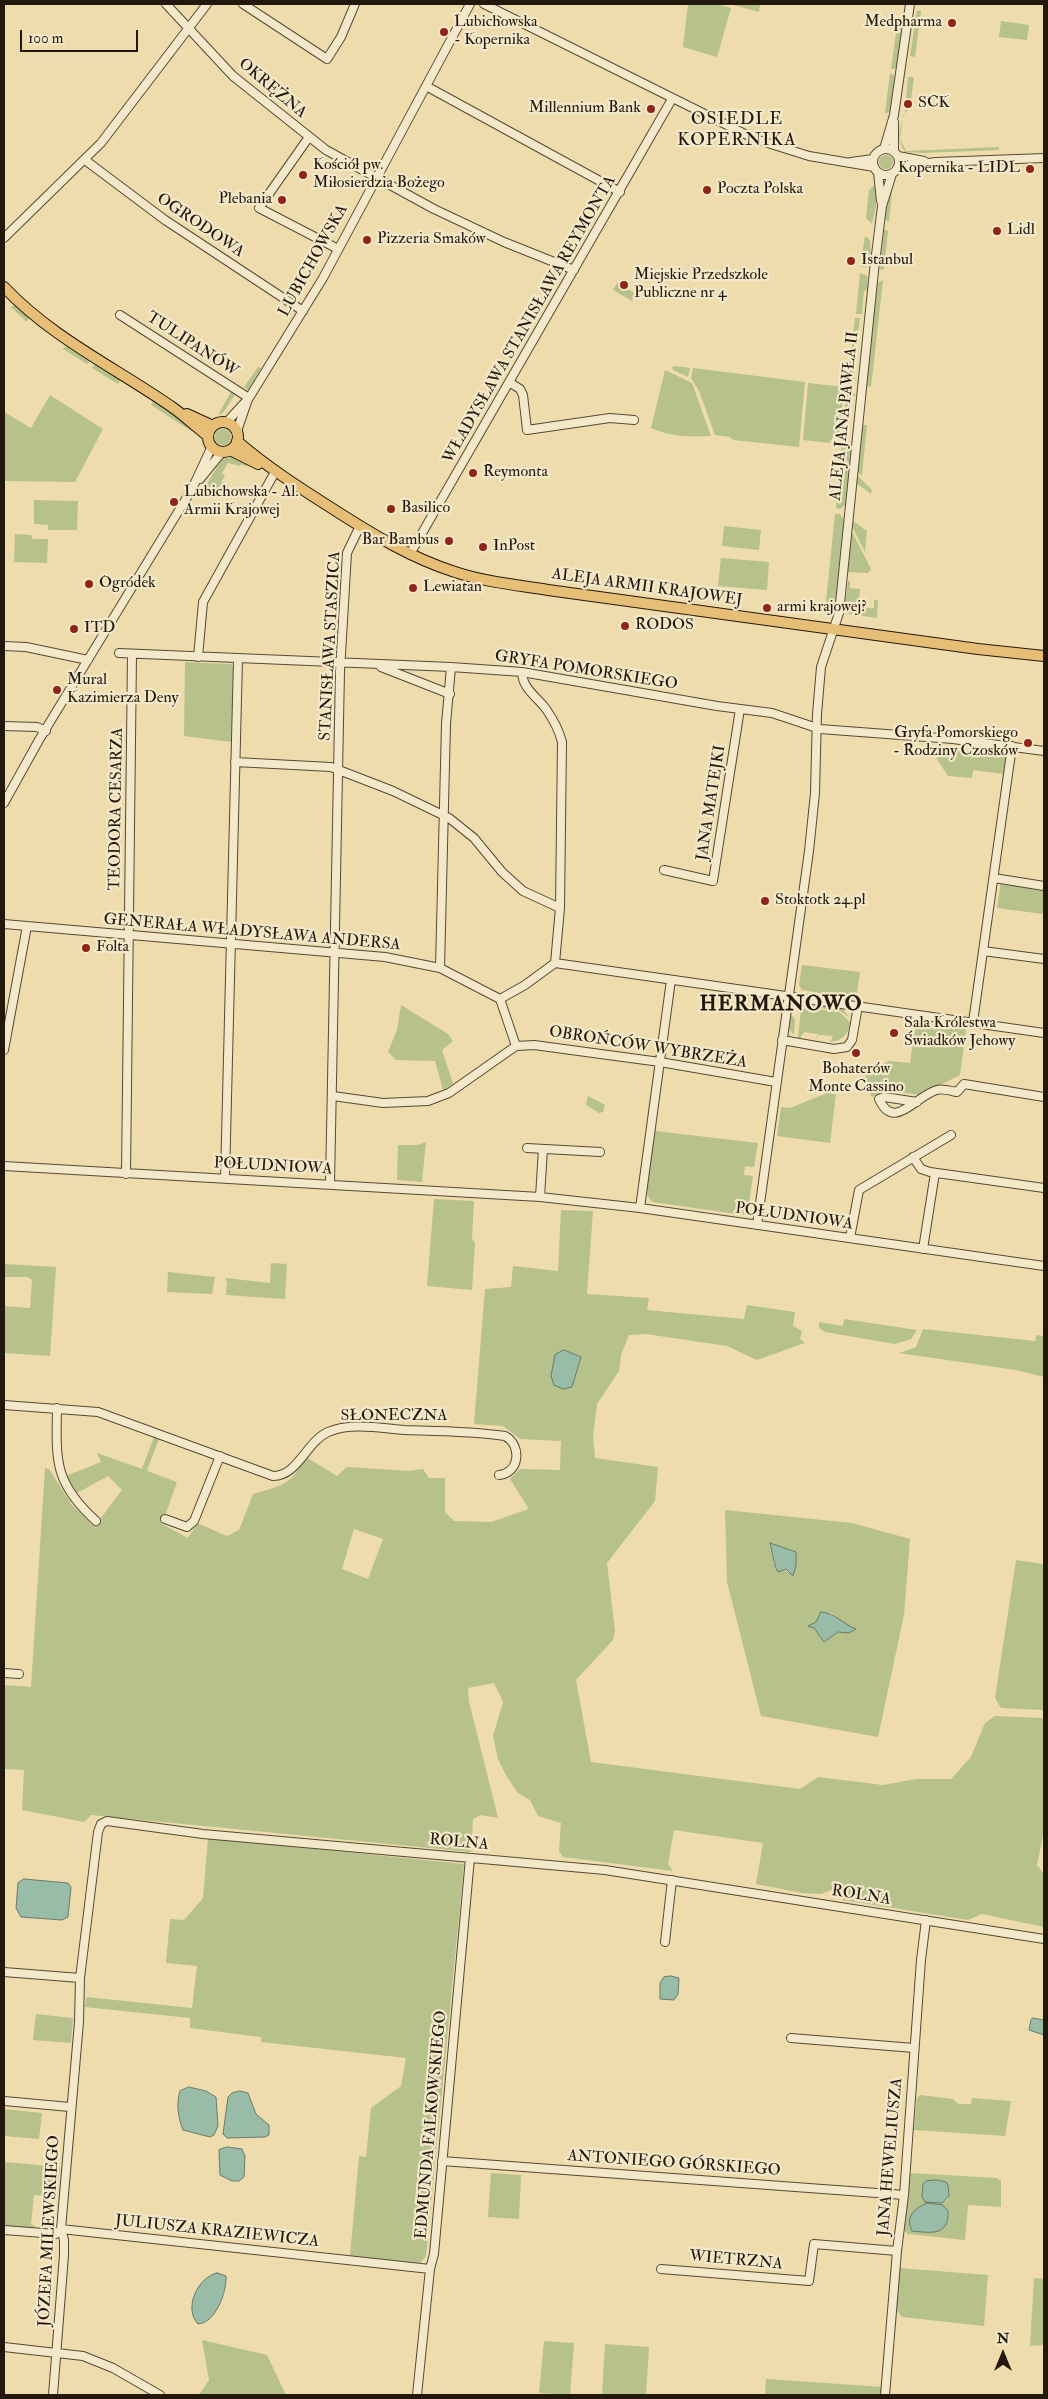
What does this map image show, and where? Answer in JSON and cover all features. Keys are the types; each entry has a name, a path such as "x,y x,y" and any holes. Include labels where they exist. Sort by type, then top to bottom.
{"main road":[{"path":"4,288 33,315 65,339 173,408 208,436 212,446 226,451 237,436 226,423 214,426 173,408"},
{"path":"208,436 214,426"},
{"name":"ALEJA ARMII KRAJOWEJ","path":"237,436 274,471"},
{"name":"ALEJA ARMII KRAJOWEJ","path":"226,451 274,471 360,526 410,554 456,572 504,583 1044,656"}],"street":[{"name":"OKRĘŻNA","path":"166,4 233,76 326,150 434,209 574,270"},
{"path":"4,238 85,160 208,4"},
{"path":"244,4 327,59 340,37 355,4"},
{"name":"LUBICHOWSKA","path":"226,423 249,398 303,310 338,249 470,4"},
{"path":"484,4 754,139 809,156 876,170 882,175 892,174 898,167 936,162 1044,158"},
{"path":"884,149 894,115 910,4"},
{"path":"426,86 620,192"},
{"name":"WŁADYSŁAWA STANISŁAWA REYMONTA","path":"410,554 672,99"},
{"path":"894,115 898,167"},
{"path":"309,138 259,208 338,249"},
{"path":"876,170 873,159 877,152 884,149 896,154 936,162"},
{"path":"847,163 873,159"},
{"name":"OGRODOWA","path":"85,160 165,220 303,310"},
{"name":"ALEJA JANA PAWŁA II","path":"876,170 882,206"},
{"name":"ALEJA JANA PAWŁA II","path":"834,629 839,613 882,206 892,174"},
{"name":"TULIPANÓW","path":"120,315 249,398"},
{"path":"509,382 520,390 523,395 527,430 610,418 634,420"},
{"name":"LUBICHOWSKA","path":"237,436 249,398"},
{"path":"4,803 192,489 212,446"},
{"path":"192,489 226,451"},
{"path":"198,657 204,602 274,471"},
{"name":"STANISŁAWA STASZICA","path":"330,1184 341,663 347,553 360,526"},
{"path":"757,1225 815,793 816,727 821,667 834,629"},
{"path":"4,646 26,647 88,660"},
{"name":"GRYFA POMORSKIEGO","path":"119,653 452,667 522,672 781,715 816,727 1012,746 1044,751"},
{"name":"TEODORA CESARZA","path":"126,1174 132,654"},
{"path":"226,1178 238,659"},
{"path":"375,664 450,694"},
{"path":"440,968 446,724 452,667"},
{"path":"522,672 527,688 546,709 562,742 560,908 555,963"},
{"name":"JANA MATEJKI","path":"664,870 713,881 740,709"},
{"path":"4,726 37,727 46,731"},
{"path":"973,1022 1012,746"},
{"path":"235,762 330,767 393,791 445,816 474,838 502,872 531,896 560,908"},
{"path":"994,878 1044,886"},
{"name":"GENERAŁA WŁADYSŁAWA ANDERSA","path":"4,924 385,957 440,968 500,999"},
{"path":"4,1050 27,926"},
{"path":"983,951 1044,959"},
{"path":"332,1096 390,1103 428,1101 449,1093 516,1046 500,999 555,963 1044,1033"},
{"path":"640,1208 671,980"},
{"path":"782,1040 834,1049 847,1047 852,1040 858,1006"},
{"name":"OBROŃCÓW WYBRZEŻA","path":"516,1046 534,1045 660,1062 776,1082"},
{"path":"917,1102 938,1089 957,1092 964,1084 1044,1097"},
{"path":"850,1238 859,1190 951,1135"},
{"path":"527,1148 600,1152"},
{"path":"540,1197 543,1149"},
{"path":"913,1157 921,1169 935,1173 1044,1188"},
{"name":"POŁUDNIOWA","path":"4,1166 540,1197 640,1208 1044,1266"},
{"path":"923,1249 935,1173"},
{"name":"SŁONECZNA","path":"4,1405 98,1412 273,1476 280,1476 288,1472 315,1440 328,1432 342,1428 476,1433 505,1436 512,1439 516,1448 513,1469 506,1474 498,1475"},
{"path":"57,1408 56,1446 58,1467 74,1499 96,1521"},
{"path":"165,1519 187,1527 194,1521 220,1456"},
{"path":"4,1673 19,1674"},
{"name":"ROLNA","path":"80,1978 98,1832 101,1824 107,1821 203,1834 605,1870 1044,1939"},
{"name":"EDMUNDA FALKOWSKIEGO","path":"417,2395 430,2269 434,2254 470,1858"},
{"path":"665,1942 672,1880"},
{"name":"JANA HEWELIUSZA","path":"886,2395 926,1920"},
{"path":"4,1972 80,1978"},
{"name":"JÓZEFA MILEWSKIEGO","path":"53,2395 58,2354 64,2255 64,2240 60,2229 79,2022 80,1978"},
{"path":"791,2038 914,2048"},
{"path":"4,2101 70,2107"},
{"name":"ANTONIEGO GÓRSKIEGO","path":"442,2161 904,2195"},
{"name":"JULIUSZA KRAZIEWICZA","path":"4,2230 56,2234 60,2229 430,2269"},
{"name":"WIETRZNA","path":"661,2269 810,2281 814,2244 897,2250"},
{"path":"4,2348 83,2356 113,2368 160,2395"}],"green space":[{"path":"688,4 716,4 731,8 717,57 683,47"},
{"path":"730,4 760,4 759,12"},
{"path":"917,11 921,11 915,57 910,56"},
{"path":"1001,21 1029,25 1027,40 999,37"},
{"path":"897,26 902,29 896,67 891,69"},
{"path":"890,73 895,76 890,111 885,113"},
{"path":"908,77 914,77 910,108 904,114 908,100 906,99"},
{"path":"1000,107 999,150 905,152 900,139 906,151 999,147"},
{"path":"886,155 891,157 893,162 891,167 886,169 881,167 879,162 881,157"},
{"path":"873,186 876,187 876,206 872,224 866,218 869,190"},
{"path":"889,188 892,192 889,222 885,219"},
{"path":"884,229 888,231 884,269 880,270"},
{"path":"865,236 870,240 871,262 867,267 860,267"},
{"path":"860,273 867,276 868,289 864,291 862,314 856,314"},
{"path":"883,280 871,387 866,386 877,283"},
{"path":"617,283 636,294 632,301 613,290"},
{"path":"15,305 29,317 27,322 11,307"},
{"path":"855,318 860,318 853,378 857,379 848,381"},
{"path":"66,346 89,362 87,364 63,349"},
{"path":"95,364 120,380 118,384 92,368"},
{"path":"258,367 261,368 248,390 244,387"},
{"path":"672,367 690,368 688,377 673,370"},
{"path":"693,368 805,382 799,447 733,440 730,437 715,435 699,391 691,378"},
{"path":"665,370 692,383 711,436 681,436 651,428"},
{"path":"808,383 844,387 839,435 833,437 829,443 803,440"},
{"path":"232,390 236,393 223,413 218,415"},
{"path":"847,390 852,391 856,396 851,396 847,429 842,434"},
{"path":"50,395 103,429 75,482 4,481 4,412 31,428"},
{"path":"153,401 195,429 191,431 151,405"},
{"path":"862,425 867,425 862,475 857,472"},
{"path":"223,429 231,437 223,445 215,437"},
{"path":"842,441 848,442 851,446 850,464 841,455"},
{"path":"231,457 247,465 246,467 241,464 240,466 228,463 222,473 225,476 221,482 229,485 221,497 211,491 213,487 205,487 222,459"},
{"path":"840,458 849,468 846,504 840,509 836,508"},
{"path":"857,475 872,490 871,494 856,483"},
{"path":"34,500 78,501 77,530 48,530 48,525 34,524"},
{"path":"835,514 840,514 844,520 834,612 825,611"},
{"path":"852,520 867,531 865,552 852,526"},
{"path":"724,526 761,530 759,550 722,546"},
{"path":"851,530 871,569 868,573 847,572"},
{"path":"15,534 31,535 33,539 48,539 47,563 14,562"},
{"path":"721,558 769,562 767,590 718,586"},
{"path":"848,581 850,581 850,588 860,589 859,600 865,605 865,608 874,608 874,600 878,600 877,618 844,613"},
{"path":"185,662 231,664 233,667 231,742 184,736"},
{"path":"942,747 1007,757 1004,774 973,770 972,778 948,776 933,753 941,754"},
{"path":"1001,881 1044,887 1043,914 997,908"},
{"path":"802,965 860,972 856,999 802,990 799,985"},
{"path":"802,1002 842,1008 849,1017 840,1011 806,1006"},
{"path":"401,1005 448,1034 453,1041 442,1050 453,1084 443,1090 435,1061 396,1060 388,1052 397,1030"},
{"path":"805,1008 839,1012 850,1022 846,1033 838,1040 830,1042 833,1036 819,1035 815,1040 818,1034 804,1032 798,1038 801,1010"},
{"path":"790,1014 795,1019 794,1035 788,1028"},
{"path":"916,1022 966,1029 960,1075 920,1095 885,1090 872,1097 865,1085 866,1072 889,1061 910,1063"},
{"path":"827,1093 836,1094 830,1143 777,1136 781,1107 790,1108"},
{"path":"588,1096 605,1105 603,1112 599,1113 586,1105"},
{"path":"655,1131 758,1143 754,1167 745,1166 744,1175 753,1176 748,1211 743,1215 652,1202 646,1193"},
{"path":"426,1142 422,1182 397,1180 398,1145 417,1145"},
{"path":"434,1199 474,1201 472,1239 475,1243 472,1290 427,1286"},
{"path":"561,1210 593,1211 587,1294 649,1298 647,1310 744,1319 747,1305 795,1312 793,1326 802,1331 800,1339 805,1343 757,1360 727,1346 646,1334 629,1335 621,1355 619,1371 597,1404 593,1436 595,1458 658,1467 655,1501 607,1563 615,1631 613,1640 576,1680 591,1762 800,1789 818,1777 883,1785 916,1779 951,1779 971,1757 985,1723 995,1716 1043,1718 1044,1831 1037,1865 1044,1874 1044,1927 982,1914 968,1920 843,1900 838,1887 821,1894 802,1893 756,1884 763,1843 674,1830 668,1864 673,1871 563,1857 559,1851 561,1823 538,1816 530,1800 518,1793 498,1759 493,1736 503,1702 494,1683 468,1688 469,1702 498,1818 481,1815 473,1819 471,1852 91,1815 84,1822 22,1810 24,1770 4,1769 4,1685 31,1687 45,1468 49,1469 72,1505 93,1526 122,1490 108,1476 75,1494 66,1476 101,1462 97,1453 142,1469 154,1437 159,1439 147,1471 177,1482 162,1524 188,1538 197,1523 227,1536 239,1530 253,1494 285,1483 295,1474 306,1457 337,1476 347,1467 409,1471 423,1469 429,1478 445,1478 445,1512 454,1521 491,1522 529,1509 510,1479 520,1469 560,1470 561,1441 520,1439 503,1426 474,1424 485,1289 511,1287 513,1266 558,1271","holes":["354,1529 383,1539 368,1579 342,1569"]},
{"path":"271,1263 287,1264 285,1299 226,1295 227,1283 225,1278 270,1283"},
{"path":"4,1264 56,1267 50,1356 4,1353 4,1306 30,1308 32,1280 27,1277 4,1277"},
{"path":"168,1272 215,1277 212,1294 167,1292"},
{"path":"844,1319 917,1330 911,1339 895,1344 825,1332 819,1328 819,1322 843,1326"},
{"path":"923,1329 1035,1341 1036,1335 1044,1336 1044,1377 1016,1370 899,1353 916,1347"},
{"path":"725,1510 852,1523 910,1539 904,1615 878,1737 761,1716 727,1582","holes":["770,1543 796,1552 793,1575 773,1563 774,1553","831,1613 843,1624 855,1629 849,1633 838,1632 824,1642 814,1628"]},
{"path":"1016,1560 1044,1564 1043,1710 1001,1708 995,1698"},
{"path":"208,1838 464,1864 426,2256 420,2263 350,2256 359,2156 366,2157 371,2108 401,2086 406,2058 261,2042 261,2037 190,2028 190,2018 85,2007 86,1997 192,2008 197,1966 166,1963 170,1919 184,1920 203,1898"},
{"path":"36,2014 73,2018 71,2043 33,2040"},
{"path":"920,2095 953,2099 958,2104 971,2104 972,2098 1011,2101 1005,2136 914,2130 917,2098"},
{"path":"4,2109 42,2113 39,2139 4,2136"},
{"path":"4,2162 60,2167 57,2197 34,2195 31,2224 42,2231 4,2228"},
{"path":"491,2173 521,2175 519,2219 488,2217"},
{"path":"910,2173 997,2178 1001,2181 1001,2207 968,2205 965,2240 908,2234 903,2230 907,2177","holes":["926,2181 948,2185 949,2196 946,2201 922,2197 923,2184"]},
{"path":"899,2268 988,2275 984,2326 902,2317 896,2309"},
{"path":"1034,2278 1044,2279 1044,2345 1030,2346"},
{"path":"202,2340 267,2355 286,2395 199,2395 209,2380"},
{"path":"544,2341 574,2343 570,2395 539,2393"},
{"path":"605,2344 649,2347 646,2395 602,2395"},
{"path":"766,2379 883,2387 882,2395 765,2395"}],"shaded area":[{"path":"564,1350 581,1357 572,1387 563,1389 554,1385 551,1376 555,1355"},
{"path":"770,1543 796,1552 796,1565 793,1576 786,1569 778,1572"},
{"path":"821,1612 831,1614 856,1629 849,1633 838,1632 824,1642 814,1628 808,1626 816,1622"},
{"path":"24,1879 68,1883 71,1887 68,1917 62,1920 21,1917 16,1908 18,1883"},
{"path":"664,1977 679,1978 678,1994 674,2000 660,1999 660,1983"},
{"path":"1033,2018 1044,2020 1044,2035 1029,2030"},
{"path":"189,2087 206,2091 216,2097 218,2126 214,2135 210,2137 183,2130 179,2116 178,2100 180,2091"},
{"path":"240,2091 248,2093 256,2114 269,2125 269,2135 265,2137 227,2138 223,2134 228,2097 232,2093"},
{"path":"227,2147 242,2149 245,2156 244,2177 239,2181 232,2181 220,2175 219,2150"},
{"path":"937,2180 946,2182 949,2196 942,2203 925,2202 922,2197 923,2184 926,2181"},
{"path":"927,2203 943,2205 948,2211 946,2225 938,2231 912,2231 910,2217 918,2208"},
{"path":"217,2273 226,2276 225,2290 215,2312 210,2318 198,2324 192,2310 192,2302 204,2280"}],"place":[{"name":"Medpharma","path":"952,23"},
{"name":"Lubichowska - Kopernika","path":"444,32"},
{"name":"SCK","path":"908,104"},
{"name":"Millennium Bank","path":"651,109"},
{"name":"Kopernika - LIDL","path":"1030,169"},
{"name":"Kościół pw. Miłosierdzia Bożego","path":"303,175"},
{"name":"Poczta Polska","path":"707,190"},
{"name":"Plebania","path":"282,200"},
{"name":"Lidl","path":"997,231"},
{"name":"Pizzeria Smaków","path":"367,240"},
{"name":"Istanbul","path":"851,261"},
{"name":"Miejskie Przedszkole Publiczne nr 4","path":"624,285"},
{"name":"Reymonta","path":"473,473"},
{"name":"Lubichowska - Al. Armii Krajowej","path":"174,502"},
{"name":"Basilico","path":"391,509"},
{"name":"Bar Bambus","path":"449,541"},
{"name":"InPost","path":"483,547"},
{"name":"Ogródek","path":"89,584"},
{"name":"Lewiatan","path":"413,588"},
{"name":"armi krajowej?","path":"767,608"},
{"name":"RODOS","path":"625,626"},
{"name":"ITD","path":"74,629"},
{"name":"Mural Kazimierza Deny","path":"57,690"},
{"name":"Gryfa Pomorskiego - Rodziny Czosków","path":"1028,743"},
{"name":"Stoktotk 24.pl","path":"765,901"},
{"name":"Folta","path":"86,948"},
{"name":"Sala Królestwa Świadków Jehowy","path":"894,1033"},
{"name":"Bohaterów Monte Cassino","path":"856,1053"}],"district":[{"name":"OSIEDLE KOPERNIKA","path":"737,130"},
{"name":"HERMANOWO","path":"781,1005"}]}
